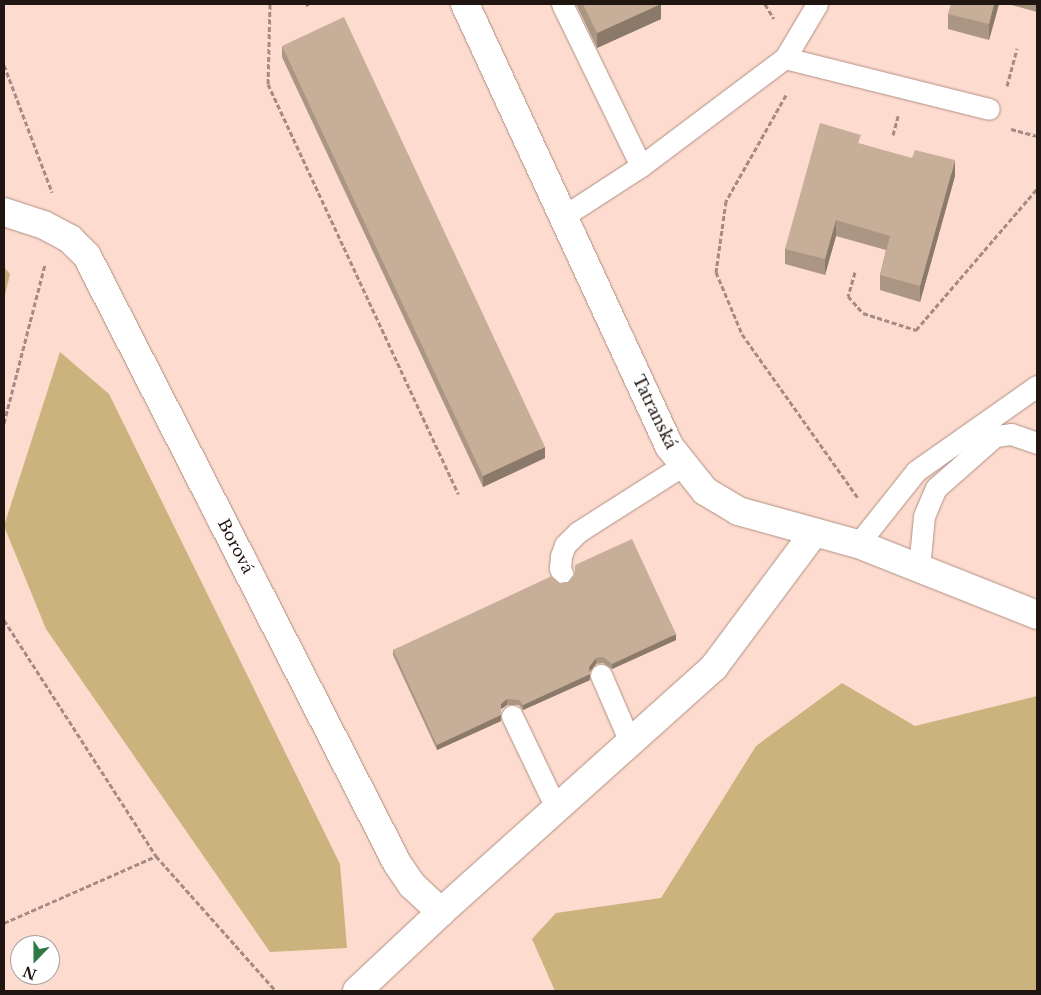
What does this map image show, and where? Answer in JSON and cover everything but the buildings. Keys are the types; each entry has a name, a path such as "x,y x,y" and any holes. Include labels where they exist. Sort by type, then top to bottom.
{"street":[{"name":"Tatranská","path":"465,4 669,446 706,491 738,511 858,544 1037,615"},
{"name":"Borová","path":"4,212 44,225 70,239 87,256 103,284 397,863 412,885 441,912"},
{"path":"357,991 441,912 714,667 814,533"}],"lane":[{"path":"562,4 640,166"},
{"path":"564,216 640,166 785,58 817,4"},
{"path":"785,58 989,109"},
{"path":"858,544 916,471 1037,386"},
{"path":"919,568 924,516 936,488 995,436 1011,434 1037,444"},
{"path":"563,576 561,556 565,545 578,532 683,465"},
{"path":"601,675 630,742"},
{"path":"512,716 556,808"}],"path":[{"path":"270,4 268,84 458,494"},
{"path":"4,65 70,239"},
{"path":"791,87 726,201 716,272 742,334 875,523"},
{"path":"855,272 848,296 863,313 916,330 1037,189"},
{"path":"4,423 46,269"},
{"path":"4,620 156,856 276,991"},
{"path":"4,923 156,856"}],"shaded area":[{"path":"4,267 10,274 4,299"},
{"path":"60,352 109,394 340,864 347,948 270,952 46,629 4,526"},
{"path":"842,683 915,726 1037,696 1037,991 555,991 532,939 556,913 661,898 756,746"}]}
